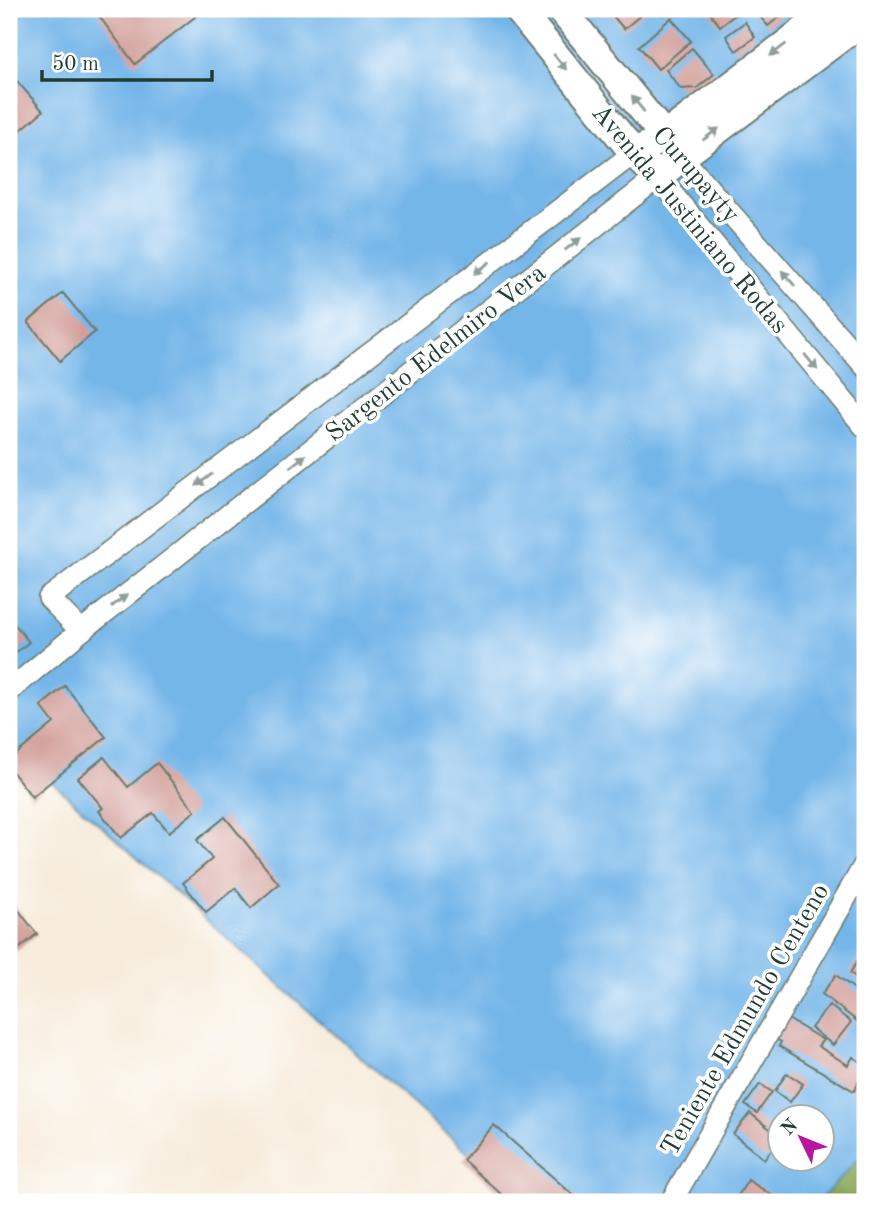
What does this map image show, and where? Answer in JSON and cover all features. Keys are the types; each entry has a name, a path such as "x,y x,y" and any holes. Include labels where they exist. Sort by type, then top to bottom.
{"street":[{"name":"Avenida Justiniano Rodas","path":"518,9 634,153 658,177 865,427"},
{"name":"Curupayty","path":"561,9 673,147 865,366"},
{"name":"Sargento Edelmiro Vera","path":"9,691 81,631 658,177 673,147 833,9"},
{"name":"Sargento Edelmiro Vera","path":"81,631 49,598 634,153 673,147 865,19"},
{"name":"Teniente Edmundo Centeno","path":"671,1202 865,865"}],"green space":[{"path":"865,1108 865,1202 790,1202 782,1172 836,1172 836,1113"}],"water":[{"path":"9,9 865,9 865,1152 818,1202 523,1202 9,744"}],"building":[{"path":"108,9 205,9 135,64 99,16"},
{"path":"607,9 648,9 624,29"},
{"path":"707,9 732,9 736,14 720,26"},
{"path":"754,9 787,9 788,10 768,26"},
{"path":"671,18 691,41 658,69 639,46"},
{"path":"745,22 755,37 736,51 726,36"},
{"path":"692,48 714,74 697,88 681,89 666,70"},
{"path":"16,80 43,111 14,136 9,131 9,86"},
{"path":"63,293 95,332 60,361 28,322"},
{"path":"9,617 29,642 9,658"},
{"path":"65,686 106,737 32,797 9,767 9,760 54,723 41,706"},
{"path":"104,757 128,787 157,763 195,811 169,832 153,813 121,838 99,811 103,808 78,778"},
{"path":"225,817 279,884 251,908 235,888 206,912 183,883 212,859 197,840"},
{"path":"9,898 37,934 11,955 9,953"},
{"path":"863,952 865,953 865,983 850,973"},
{"path":"836,975 865,997 865,1011 857,1021 822,994"},
{"path":"829,1005 851,1022 833,1045 811,1028"},
{"path":"788,1019 823,1040 818,1046 848,1065 853,1057 865,1065 865,1085 859,1081 854,1091 779,1046 781,1042 776,1039"},
{"path":"787,1073 803,1084 790,1102 775,1091"},
{"path":"760,1084 772,1092 757,1113 745,1105"},
{"path":"750,1113 766,1126 766,1156 764,1159 733,1134"},
{"path":"494,1125 581,1202 510,1202 463,1160"},
{"path":"748,1180 775,1197 772,1202 734,1202"}]}
